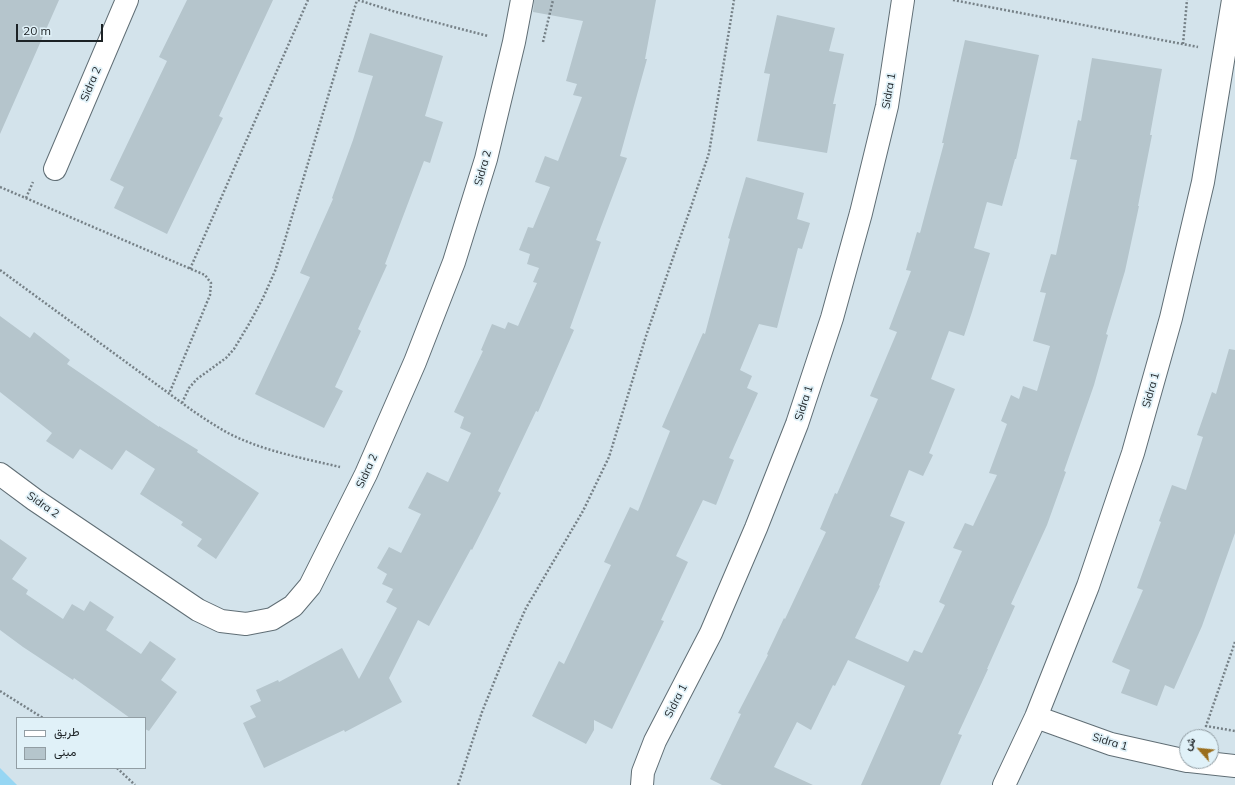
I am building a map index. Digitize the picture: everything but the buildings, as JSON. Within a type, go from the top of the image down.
[{"type":"street","name":"Sidra 2","points":[[55,169],[127,0]]},
{"type":"street","name":"Sidra 2","points":[[0,474],[35,500],[198,610],[221,621],[246,624],[272,619],[294,606],[310,586],[366,474],[415,362],[454,262],[486,159],[514,42],[522,0]]},
{"type":"street","name":"Sidra 1","points":[[642,785],[643,772],[655,742],[711,633],[756,528],[797,424],[832,318],[861,213],[887,106],[903,0]]},
{"type":"street","name":"Sidra 1","points":[[1004,785],[1036,717],[1088,586],[1133,453],[1171,318],[1203,182],[1230,53],[1233,0]]},
{"type":"street","name":"Sidra 1","points":[[1036,717],[1111,744],[1179,759]]},
{"type":"street","name":"Sidra 1","points":[[1219,764],[1235,766]]},
{"type":"path","points":[[190,269],[308,0]]},
{"type":"path","points":[[182,404],[189,388],[197,379],[226,358],[234,349],[249,324],[275,271],[357,0],[439,24],[514,42]]},
{"type":"path","points":[[458,785],[482,712],[526,608],[583,511],[609,457],[646,336],[691,207],[708,153],[734,0]]},
{"type":"path","points":[[953,0],[1230,53]]},
{"type":"path","points":[[1183,44],[1187,0]]},
{"type":"path","points":[[0,186],[205,275],[211,283],[210,295],[169,394]]},
{"type":"path","points":[[0,270],[182,404],[230,433],[286,455],[366,474]]},
{"type":"path","points":[[1235,642],[1206,726],[1235,731]]},
{"type":"path","points":[[0,691],[41,717]]},
{"type":"path","points":[[118,769],[135,785]]},
{"type":"shaded area","points":[[0,768],[17,785],[0,785]]}]
